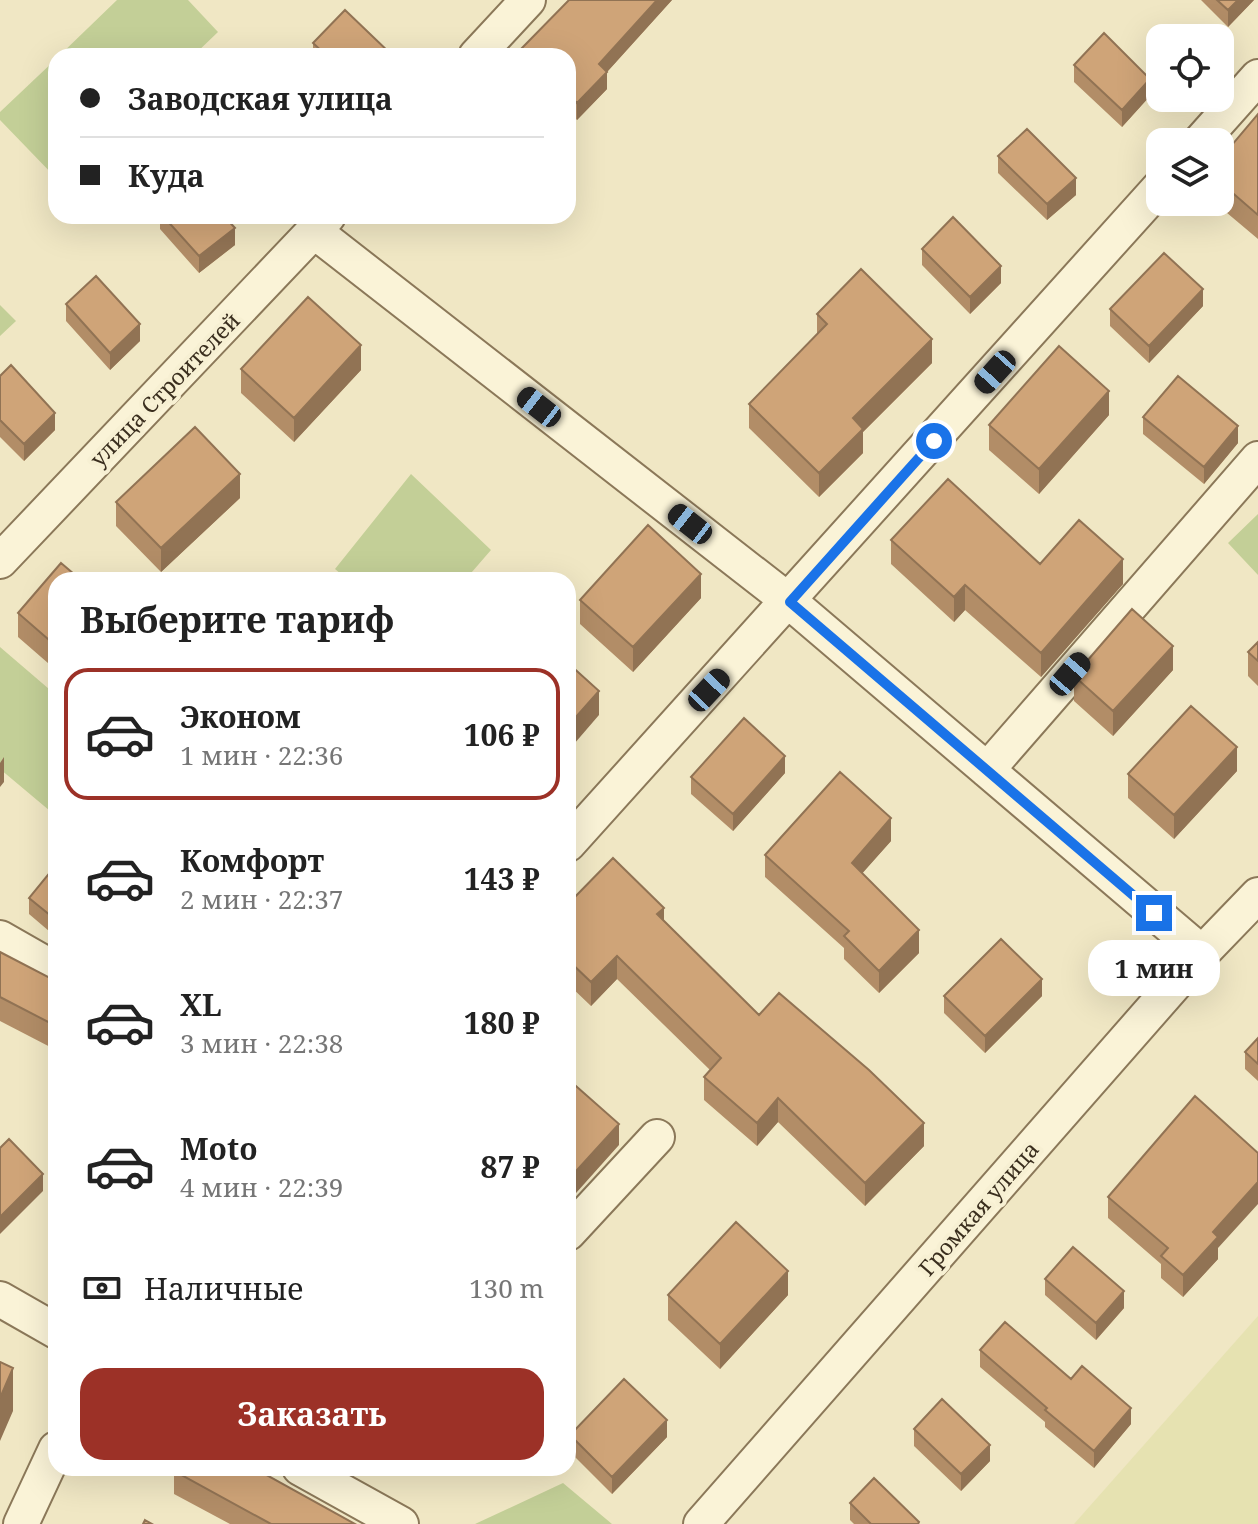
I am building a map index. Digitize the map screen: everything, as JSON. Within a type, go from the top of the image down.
[{"type":"street","points":[[483,48],[528,0]]},
{"type":"street","points":[[1212,128],[1258,77]]},
{"type":"street","points":[[576,835],[790,602],[1146,203]]},
{"type":"street","points":[[321,224],[790,602],[1202,953]]},
{"type":"street","name":"улица Строителей","points":[[0,561],[321,224]]},
{"type":"street","points":[[987,770],[1258,459]]},
{"type":"street","name":"Громкая улица","points":[[701,1524],[1202,953],[1258,895]]},
{"type":"street","points":[[0,938],[48,965]]},
{"type":"street","points":[[576,1224],[657,1137]]},
{"type":"street","points":[[0,1299],[48,1326]]},
{"type":"street","points":[[21,1524],[48,1466]]},
{"type":"street","points":[[314,1476],[401,1524]]},
{"type":"shaded area","points":[[1258,1316],[1258,1524],[1074,1524]]},
{"type":"green space","points":[[117,0],[188,0],[218,32],[201,48],[67,48]]},
{"type":"green space","points":[[48,67],[48,170],[0,120],[0,112]]},
{"type":"green space","points":[[0,305],[16,321],[0,336]]},
{"type":"green space","points":[[411,474],[491,550],[472,572],[339,572],[335,569]]},
{"type":"green space","points":[[1258,514],[1258,575],[1228,543]]},
{"type":"green space","points":[[0,647],[48,688],[48,809],[0,769]]},
{"type":"green space","points":[[563,1483],[612,1524],[475,1524]]},
{"type":"building","points":[[569,0],[657,0],[599,64],[607,72],[577,103],[576,48],[522,48]]},
{"type":"building","points":[[1217,0],[1238,0],[1228,10]]},
{"type":"building","points":[[345,10],[385,48],[318,48],[313,43]]},
{"type":"building","points":[[1104,33],[1146,75],[1146,83],[1122,110],[1074,65]]},
{"type":"building","points":[[1258,114],[1258,215],[1234,194],[1234,142]]},
{"type":"building","points":[[1027,129],[1076,178],[1047,204],[998,156]]},
{"type":"building","points":[[953,217],[1001,266],[970,297],[922,249]]},
{"type":"building","points":[[170,224],[231,224],[235,228],[199,256]]},
{"type":"building","points":[[1164,253],[1203,289],[1149,346],[1110,309]]},
{"type":"building","points":[[861,269],[932,339],[853,418],[863,429],[819,473],[749,404],[827,324],[817,314]]},
{"type":"building","points":[[96,276],[140,324],[110,353],[66,304]]},
{"type":"building","points":[[308,297],[361,345],[294,418],[241,369]]},
{"type":"building","points":[[1059,346],[1109,391],[1039,469],[989,425]]},
{"type":"building","points":[[11,365],[55,413],[24,444],[0,420],[0,376]]},
{"type":"building","points":[[1178,376],[1238,426],[1204,467],[1143,417]]},
{"type":"building","points":[[195,427],[240,474],[161,548],[116,502]]},
{"type":"building","points":[[948,479],[1040,564],[1079,520],[1123,559],[1041,653],[965,585],[954,597],[891,540]]},
{"type":"building","points":[[648,525],[701,574],[633,647],[580,600]]},
{"type":"building","points":[[61,563],[72,572],[53,572]]},
{"type":"building","points":[[48,578],[48,639],[18,613]]},
{"type":"building","points":[[1132,609],[1173,646],[1113,711],[1074,676]]},
{"type":"building","points":[[1258,642],[1258,661],[1248,652]]},
{"type":"building","points":[[576,670],[599,691],[576,717]]},
{"type":"building","points":[[1191,706],[1237,747],[1174,815],[1128,774]]},
{"type":"building","points":[[744,718],[785,756],[733,814],[691,777]]},
{"type":"building","points":[[840,772],[891,818],[852,863],[919,930],[879,971],[844,936],[849,931],[765,855]]},
{"type":"building","points":[[613,858],[664,908],[657,914],[759,1015],[779,993],[869,1070],[924,1123],[865,1183],[778,1098],[757,1123],[704,1077],[721,1058],[617,956],[591,982],[576,968],[576,896]]},
{"type":"building","points":[[48,875],[48,913],[29,898]]},
{"type":"building","points":[[1001,939],[1042,979],[985,1036],[944,996]]},
{"type":"building","points":[[0,952],[48,977],[48,1022],[0,997]]},
{"type":"building","points":[[1258,1038],[1258,1064],[1245,1052]]},
{"type":"building","points":[[576,1086],[619,1124],[576,1171]]},
{"type":"building","points":[[1195,1096],[1258,1153],[1258,1182],[1213,1232],[1218,1237],[1183,1275],[1161,1256],[1168,1248],[1108,1197]]},
{"type":"building","points":[[9,1139],[43,1174],[0,1217],[0,1148]]},
{"type":"building","points":[[736,1222],[788,1271],[720,1344],[668,1295]]},
{"type":"building","points":[[1073,1247],[1124,1291],[1096,1323],[1045,1279]]},
{"type":"building","points":[[1005,1322],[1071,1379],[1082,1366],[1131,1408],[1094,1451],[980,1350]]},
{"type":"building","points":[[0,1362],[13,1368],[0,1398]]},
{"type":"building","points":[[624,1379],[667,1420],[612,1477],[576,1441],[576,1429]]},
{"type":"building","points":[[942,1399],[990,1445],[961,1474],[914,1429]]},
{"type":"building","points":[[183,1476],[268,1476],[355,1524],[271,1524]]},
{"type":"building","points":[[874,1478],[918,1524],[871,1524],[850,1503]]},
{"type":"route","points":[[934,441],[790,602],[1154,913]]}]
